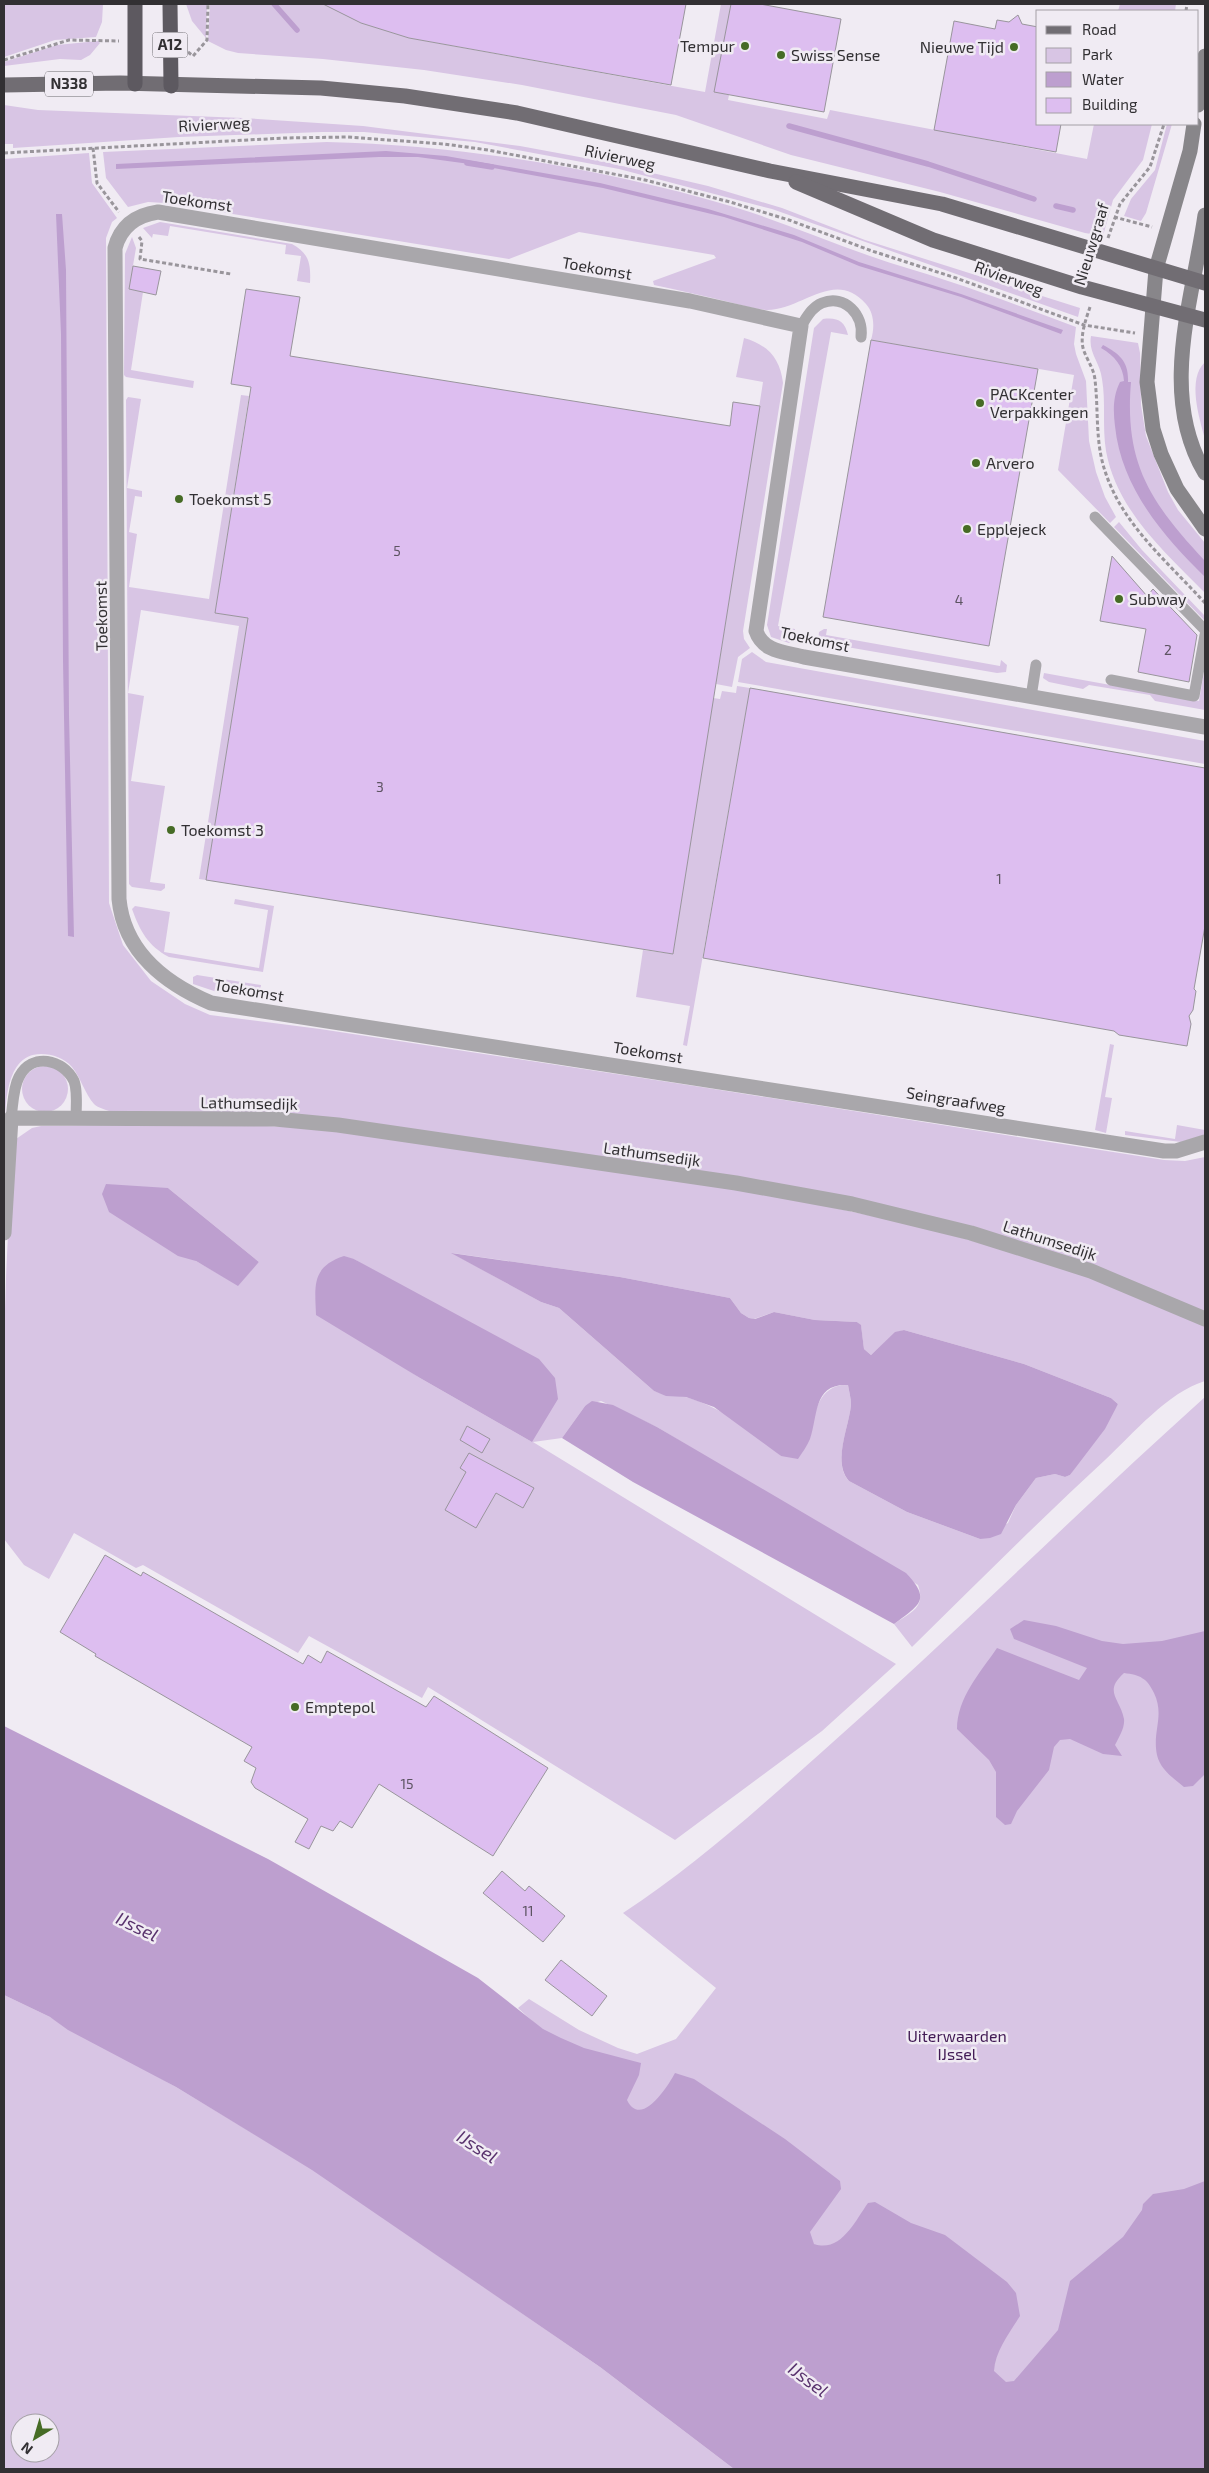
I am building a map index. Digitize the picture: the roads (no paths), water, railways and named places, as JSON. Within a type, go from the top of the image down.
[{"type":"highway","name":"A12","points":[[135,4],[135,84]]},
{"type":"highway","name":"A12","points":[[170,4],[171,86]]},
{"type":"main road","name":"Rivierweg","points":[[4,85],[135,84],[321,88],[405,96],[517,113],[770,171],[942,204],[1200,282]]},
{"type":"main road","name":"Rivierweg","points":[[770,171],[933,240],[1095,290],[1205,320]]},
{"type":"street","points":[[1199,98],[1205,56]]},
{"type":"street","points":[[1194,125],[1190,151],[1156,268],[1149,337],[1147,382],[1153,429],[1161,454],[1177,488],[1205,529]]},
{"type":"street","name":"Toekomst","points":[[701,1078],[211,1004],[186,993],[172,984],[146,961],[127,927],[119,899],[115,248],[117,239],[128,224],[145,214],[164,213],[690,301],[801,326],[756,630],[763,644],[781,652],[1031,698],[1205,727]]},
{"type":"street","points":[[1205,215],[1200,282],[1187,314],[1182,346],[1181,396],[1193,448],[1205,473]]},
{"type":"street","name":"Seingraafweg","points":[[701,1078],[1164,1151],[1176,1151],[1205,1142]]},
{"type":"street","points":[[4,1233],[11,1118]]},
{"type":"street","name":"Lathumsedijk","points":[[11,1118],[275,1119],[338,1125],[756,1187],[852,1204],[971,1233],[1091,1271],[1205,1319]]},
{"type":"lane","points":[[801,326],[809,313],[823,302],[840,302],[848,305],[860,318],[863,327],[861,337]]},
{"type":"lane","points":[[1095,517],[1205,630]]},
{"type":"lane","points":[[1111,680],[1194,696],[1205,635]]},
{"type":"lane","points":[[1031,698],[1036,666]]},
{"type":"lane","points":[[11,1118],[19,1076],[34,1063],[44,1060],[53,1061],[68,1070],[75,1083],[76,1119]]},
{"type":"water","points":[[386,151],[446,156],[600,183],[708,209],[794,235],[859,262],[961,294],[1063,330],[1061,334],[961,297],[859,266],[802,242],[724,217],[603,188],[477,165],[418,157],[379,157],[116,169],[116,164]]},
{"type":"water","points":[[56,214],[62,214],[66,270],[69,715],[74,937],[68,936],[63,661],[61,334]]},
{"type":"water","points":[[1103,345],[1119,355],[1127,369],[1128,382],[1131,382],[1130,411],[1132,436],[1137,459],[1145,480],[1170,520],[1205,561],[1205,577],[1174,545],[1146,509],[1126,470],[1119,448],[1114,414],[1116,393],[1120,382],[1124,381],[1122,371],[1117,362],[1101,348]]},
{"type":"water","points":[[106,1184],[168,1188],[259,1262],[238,1286],[196,1261],[178,1256],[109,1212],[102,1194]]},
{"type":"water","points":[[451,1253],[620,1277],[730,1298],[741,1313],[749,1318],[755,1319],[774,1312],[815,1320],[857,1322],[861,1325],[864,1349],[871,1355],[895,1332],[904,1330],[1024,1364],[1111,1398],[1118,1404],[1105,1429],[1070,1475],[1065,1477],[1055,1474],[1036,1478],[1016,1505],[1001,1534],[980,1539],[907,1512],[849,1481],[844,1473],[842,1464],[843,1444],[851,1405],[848,1385],[828,1389],[823,1395],[816,1411],[810,1439],[798,1459],[781,1456],[714,1407],[686,1397],[666,1396],[654,1391],[559,1308],[541,1302]]},
{"type":"water","points":[[344,1256],[354,1259],[539,1359],[555,1378],[558,1399],[532,1442],[420,1378],[316,1315],[315,1295],[320,1272],[333,1261]]},
{"type":"water","points":[[592,1401],[613,1405],[657,1427],[906,1573],[919,1590],[919,1602],[916,1607],[894,1624],[633,1482],[562,1438],[585,1406]]},
{"type":"water","points":[[1024,1620],[1056,1626],[1102,1641],[1123,1644],[1162,1641],[1205,1631],[1205,1774],[1193,1786],[1184,1787],[1164,1769],[1157,1755],[1158,1709],[1154,1693],[1149,1684],[1142,1678],[1124,1673],[1115,1685],[1114,1690],[1124,1719],[1123,1729],[1115,1745],[1122,1756],[1103,1754],[1070,1739],[1060,1740],[1054,1747],[1049,1770],[1017,1811],[1011,1824],[1005,1825],[996,1817],[996,1772],[989,1760],[957,1729],[958,1718],[965,1696],[997,1648],[1079,1680],[1087,1668],[1014,1639],[1010,1629]]},
{"type":"water","name":"IJssel","points":[[4,1726],[268,1859],[478,1978],[543,2029],[584,2048],[641,2063],[639,2075],[627,2100],[633,2108],[639,2110],[646,2108],[654,2102],[667,2087],[675,2073],[694,2079],[785,2139],[840,2181],[841,2189],[810,2232],[814,2244],[824,2246],[840,2240],[868,2203],[875,2202],[911,2223],[945,2235],[1007,2282],[1016,2293],[1020,2316],[1000,2349],[994,2371],[1006,2382],[1014,2381],[1058,2330],[1070,2281],[1123,2237],[1142,2210],[1143,2204],[1153,2194],[1184,2189],[1205,2181],[1205,2469],[734,2469],[600,2367],[312,2170],[176,2087],[68,2030],[50,2017],[4,1995]]},
{"type":"waterway","points":[[274,4],[297,30]]},
{"type":"waterway","points":[[789,126],[928,164],[1034,199]]},
{"type":"waterway","points":[[467,163],[492,167]]},
{"type":"waterway","points":[[1056,206],[1073,210]]},
{"type":"place","name":"Tempur","points":[[745,46]]},
{"type":"place","name":"Nieuwe Tijd","points":[[1014,47]]},
{"type":"place","name":"Swiss Sense","points":[[781,55]]},
{"type":"place","name":"PACKcenter Verpakkingen","points":[[980,403]]},
{"type":"place","name":"Arvero","points":[[976,463]]},
{"type":"place","name":"Toekomst 5","points":[[179,499]]},
{"type":"place","name":"Epplejeck","points":[[967,529]]},
{"type":"place","name":"Subway","points":[[1119,599]]},
{"type":"place","name":"Toekomst 3","points":[[171,830]]},
{"type":"place","name":"Emptepol","points":[[295,1707]]},
{"type":"park label","name":"Uiterwaarden IJssel","points":[[957,2045]]}]
